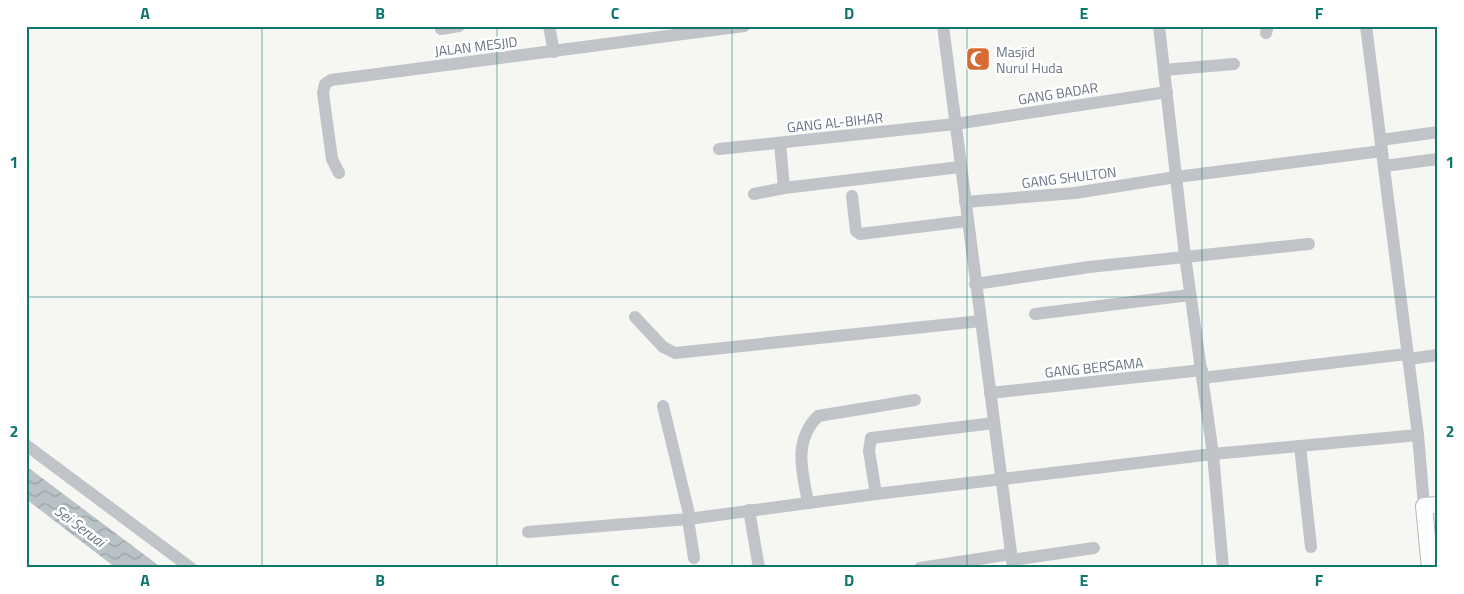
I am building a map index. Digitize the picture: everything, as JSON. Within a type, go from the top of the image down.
[{"type":"main road","points":[[1430,568],[1431,506]]},
{"type":"street","points":[[441,29],[459,26]]},
{"type":"street","points":[[549,26],[554,52]]},
{"type":"street","name":"JALAN MESJID","points":[[339,173],[332,159],[323,93],[325,84],[331,80],[744,26]]},
{"type":"street","points":[[943,26],[954,124],[1012,561]]},
{"type":"street","points":[[1159,26],[1185,256],[1213,454],[1223,568]]},
{"type":"street","points":[[1366,26],[1407,357],[1418,435],[1431,506]]},
{"type":"street","points":[[1164,70],[1234,64]]},
{"type":"street","name":"GANG BADAR","points":[[954,124],[1166,92]]},
{"type":"street","name":"GANG AL-BIHAR","points":[[719,149],[954,124]]},
{"type":"street","name":"GANG SHULTON","points":[[965,202],[1075,193],[1382,146],[1438,132]]},
{"type":"street","points":[[780,143],[784,188]]},
{"type":"street","points":[[1384,166],[1438,159]]},
{"type":"street","points":[[754,194],[784,188],[960,167]]},
{"type":"street","points":[[852,196],[856,231],[860,234],[967,221]]},
{"type":"street","points":[[975,284],[1185,256],[1309,244]]},
{"type":"street","points":[[1035,314],[1190,295]]},
{"type":"street","points":[[635,317],[663,347],[676,353],[981,321]]},
{"type":"street","name":"GANG BERSAMA","points":[[990,394],[1202,374],[1438,355]]},
{"type":"street","points":[[808,502],[801,462],[801,448],[808,429],[818,416],[915,400]]},
{"type":"street","points":[[663,406],[689,519],[694,558]]},
{"type":"street","points":[[876,494],[869,451],[871,438],[994,423]]},
{"type":"street","points":[[528,532],[689,519],[1002,478],[1213,454],[1418,435]]},
{"type":"street","points":[[26,445],[191,568]]},
{"type":"street","points":[[1300,446],[1311,547]]},
{"type":"street","points":[[749,510],[759,568]]},
{"type":"street","points":[[920,568],[1012,561],[1094,548]]},
{"type":"water","name":"Sei Seruai","points":[[26,466],[162,568],[116,568],[26,499]]},
{"type":"place","name":"Masjid Nurul Huda","points":[[978,59]]}]
